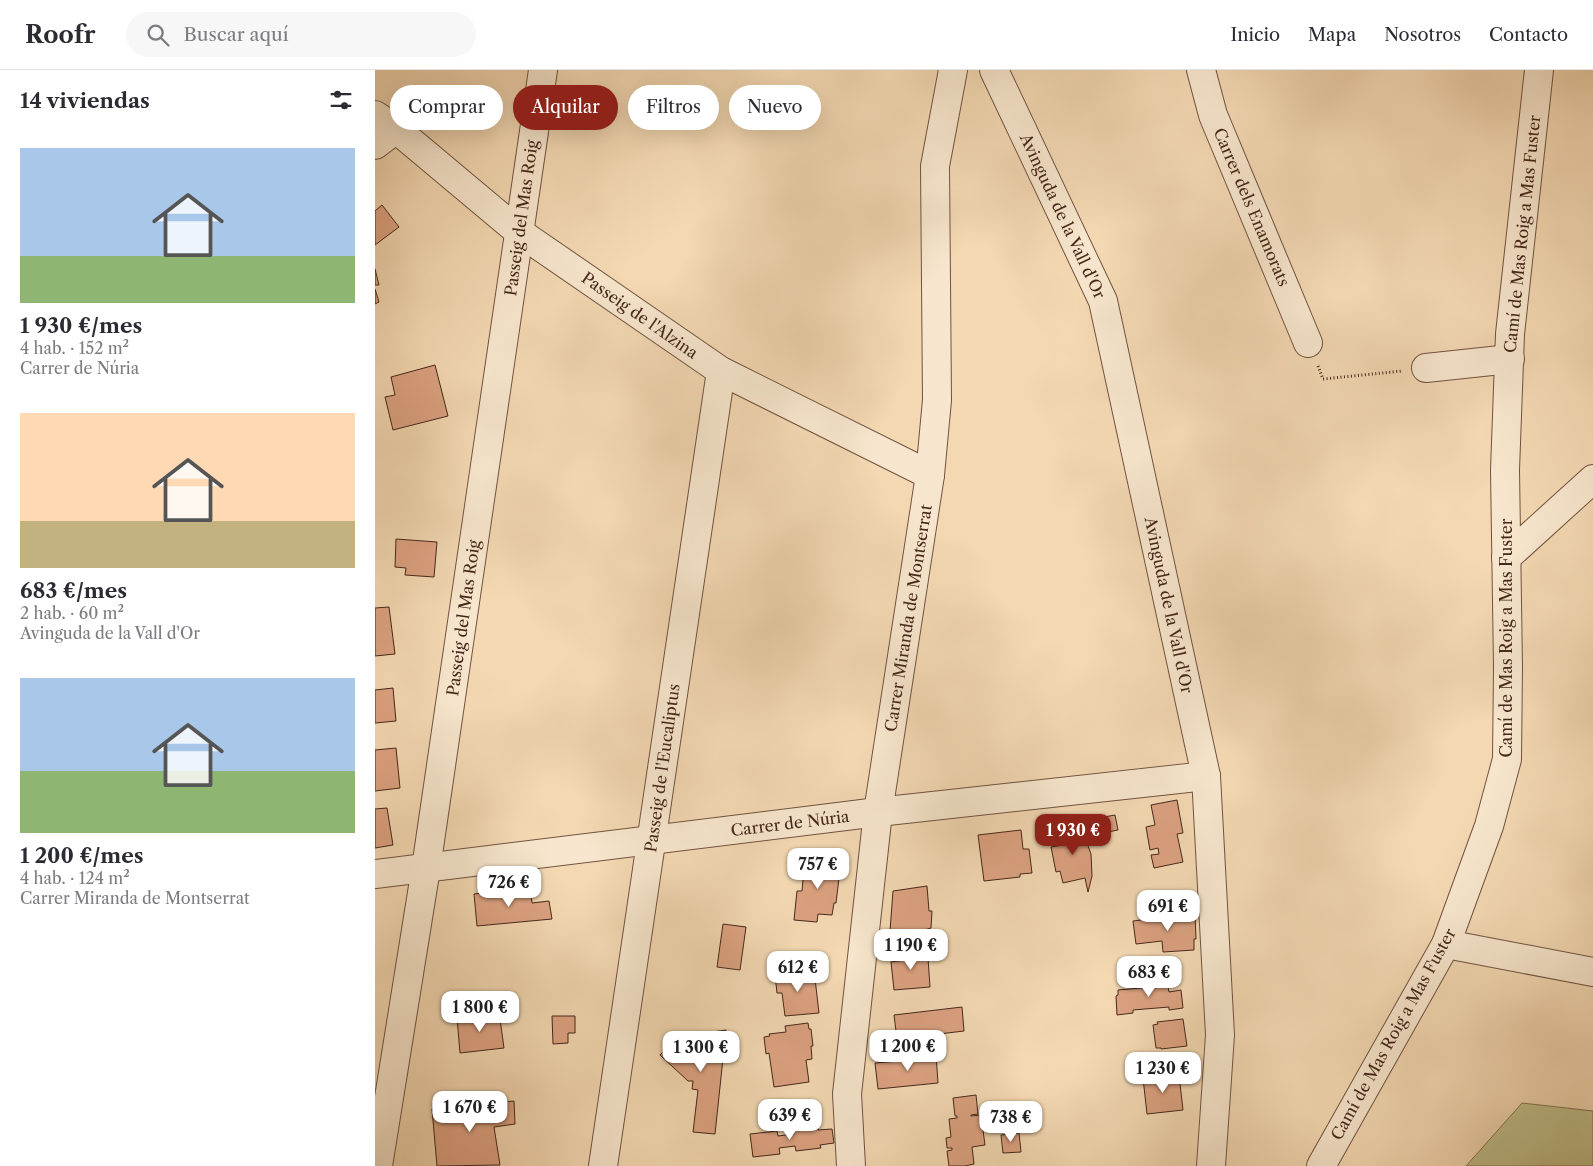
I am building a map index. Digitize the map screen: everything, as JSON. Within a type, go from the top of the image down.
[{"type":"street","name":"Passeig del Mas Roig","points":[[378,1166],[426,868],[543,70]]},
{"type":"street","name":"Carrer Miranda de Montserrat","points":[[851,1166],[847,1094],[878,812],[930,475],[937,400],[935,166],[953,70]]},
{"type":"street","name":"Avinguda de la Vall d'Or","points":[[994,70],[1103,301],[1206,776],[1220,1035],[1211,1166]]},
{"type":"street","name":"Carrer dels Enamorats","points":[[1201,70],[1213,115],[1308,343]]},
{"type":"street","name":"Camí de Mas Roig a Mas Fuster","points":[[1321,1166],[1446,944],[1489,826],[1507,759],[1508,667],[1505,470],[1510,334],[1539,70]]},
{"type":"street","name":"Passeig de l'Alzina","points":[[382,130],[519,232],[721,371],[930,475]]},
{"type":"street","points":[[1425,368],[1509,359]]},
{"type":"street","name":"Passeig de l'Eucaliptus","points":[[603,1166],[721,371]]},
{"type":"street","points":[[1506,558],[1593,479]]},
{"type":"street","name":"Carrer de Núria","points":[[375,874],[878,812],[1206,776]]},
{"type":"street","points":[[1446,944],[1593,972]]},
{"type":"path","points":[[1308,343],[1323,379],[1425,368]]},
{"type":"shaded area","points":[[1522,1103],[1593,1111],[1593,1166],[1466,1166]]},
{"type":"building","points":[[382,205],[399,227],[375,245],[375,211]]},
{"type":"building","points":[[375,269],[379,285],[375,285]]},
{"type":"building","points":[[375,289],[379,302],[375,304]]},
{"type":"building","points":[[435,365],[448,416],[393,430],[385,397],[395,395],[391,377]]},
{"type":"building","points":[[396,539],[437,542],[434,577],[405,575],[406,568],[395,567]]},
{"type":"building","points":[[389,607],[395,654],[375,656],[375,608]]},
{"type":"building","points":[[393,688],[396,721],[375,723],[375,690]]},
{"type":"building","points":[[396,748],[400,788],[375,791],[375,750]]},
{"type":"building","points":[[1177,800],[1183,833],[1177,834],[1183,862],[1154,868],[1151,855],[1159,854],[1158,848],[1150,850],[1146,827],[1155,825],[1151,805]]},
{"type":"building","points":[[387,808],[393,845],[375,848],[375,809]]},
{"type":"building","points":[[1115,815],[1118,830],[1087,836],[1083,821]]},
{"type":"building","points":[[1072,816],[1076,819],[1083,832],[1091,854],[1092,876],[1088,892],[1085,878],[1063,883],[1060,871],[1056,872],[1051,847],[1063,845],[1060,832],[1074,829]]},
{"type":"building","points":[[1021,830],[1023,849],[1029,849],[1032,873],[1020,874],[1020,877],[984,881],[978,835]]},
{"type":"building","points":[[805,858],[841,862],[836,903],[834,903],[832,915],[818,914],[817,922],[794,920],[797,891],[802,891]]},
{"type":"building","points":[[927,886],[929,911],[932,911],[931,928],[921,931],[921,934],[890,931],[893,891]]},
{"type":"building","points":[[530,887],[532,903],[549,901],[552,919],[477,926],[474,894]]},
{"type":"building","points":[[1195,915],[1196,939],[1194,939],[1194,950],[1163,952],[1162,941],[1136,944],[1133,921]]},
{"type":"building","points":[[723,924],[746,927],[740,970],[717,967]]},
{"type":"building","points":[[913,947],[914,953],[923,952],[924,958],[928,958],[930,987],[894,990],[891,962],[905,960],[904,948]]},
{"type":"building","points":[[814,970],[819,1013],[785,1016],[782,993],[777,993],[775,975]]},
{"type":"building","points":[[1166,976],[1169,992],[1181,990],[1183,1008],[1169,1010],[1169,1007],[1133,1010],[1133,1013],[1117,1015],[1116,996],[1118,995],[1118,990],[1152,987],[1151,978]]},
{"type":"building","points":[[962,1007],[964,1031],[897,1039],[894,1015]]},
{"type":"building","points":[[499,1012],[504,1048],[460,1053],[457,1018]]},
{"type":"building","points":[[552,1016],[575,1016],[575,1033],[568,1033],[568,1043],[553,1044]]},
{"type":"building","points":[[1183,1019],[1187,1046],[1156,1048],[1153,1025],[1158,1024],[1157,1022]]},
{"type":"building","points":[[808,1023],[809,1029],[811,1029],[813,1046],[811,1046],[812,1059],[806,1060],[809,1082],[774,1087],[769,1053],[766,1054],[764,1037],[770,1036],[769,1034],[786,1032],[785,1026]]},
{"type":"building","points":[[726,1030],[715,1134],[693,1132],[698,1090],[692,1089],[693,1081],[688,1081],[660,1055],[675,1039],[682,1045],[692,1035]]},
{"type":"building","points":[[936,1054],[938,1083],[878,1089],[875,1063],[911,1060],[911,1056]]},
{"type":"building","points":[[1179,1075],[1183,1110],[1147,1114],[1143,1078]]},
{"type":"building","points":[[976,1095],[978,1114],[971,1116],[981,1115],[985,1145],[972,1147],[974,1164],[949,1166],[947,1151],[952,1150],[952,1148],[947,1148],[946,1138],[951,1137],[949,1119],[957,1118],[955,1116],[953,1098]]},
{"type":"building","points":[[514,1101],[515,1124],[494,1127],[500,1165],[437,1166],[432,1109]]},
{"type":"building","points":[[818,1126],[818,1130],[832,1129],[834,1143],[820,1145],[821,1148],[796,1151],[795,1146],[779,1148],[780,1154],[753,1157],[750,1134],[777,1131],[778,1136],[794,1134],[793,1129]]},
{"type":"building","points":[[1019,1133],[1021,1152],[1003,1153],[1001,1135]]}]
